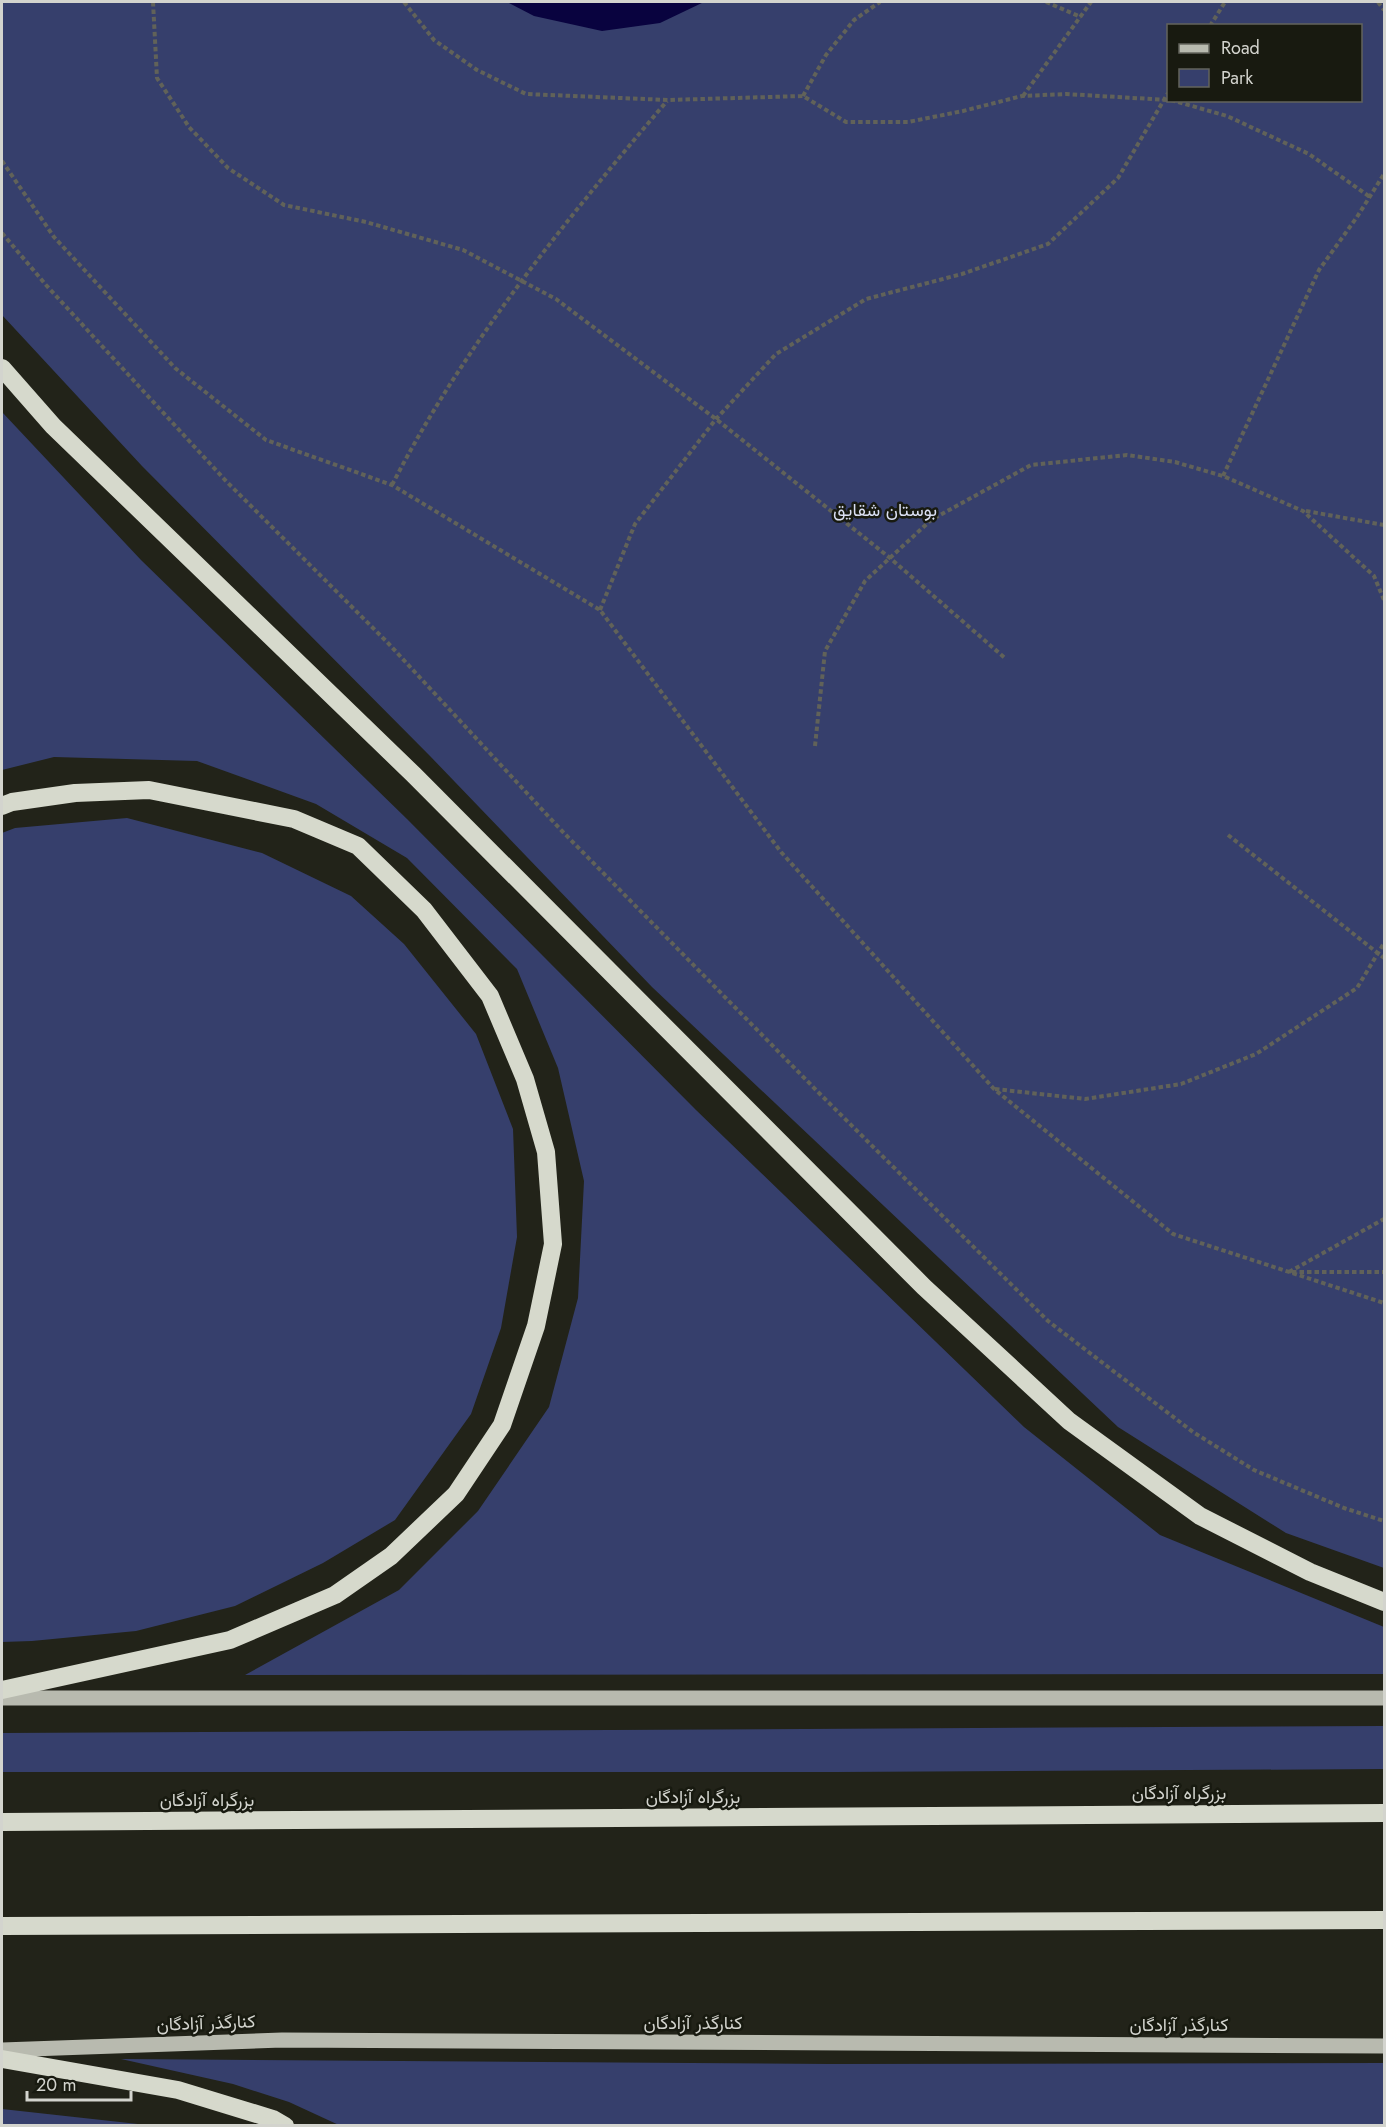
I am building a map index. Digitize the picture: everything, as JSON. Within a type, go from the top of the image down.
[{"type":"highway","points":[[2,368],[53,426],[414,775],[924,1287],[1069,1421],[1200,1515],[1310,1572],[1384,1602]]},
{"type":"highway","points":[[2,806],[12,802],[75,794],[148,790],[294,819],[358,846],[424,910],[490,996],[525,1079],[546,1152],[553,1244],[536,1326],[502,1425],[456,1494],[391,1556],[335,1595],[230,1640],[2,1690]]},
{"type":"highway","name":"بزرگراه آزادگان","points":[[2,1822],[1384,1813]]},
{"type":"highway","points":[[2,1926],[1384,1920]]},
{"type":"highway","points":[[2,2059],[178,2090],[273,2119],[285,2126]]},
{"type":"main road","points":[[2,1698],[1384,1698]]},
{"type":"main road","name":"کنارگذر آزادگان","points":[[2,2050],[282,2040],[1384,2046]]},
{"type":"path","points":[[153,2],[157,78],[189,127],[228,168],[284,205],[366,222],[463,250],[556,299],[716,419],[890,558],[1006,659]]},
{"type":"path","points":[[404,2],[434,40],[477,70],[526,94],[668,100],[803,96],[846,122],[908,122],[1022,96],[1066,94],[1167,100]]},
{"type":"path","points":[[803,96],[826,55],[854,20],[880,2]]},
{"type":"path","points":[[1046,2],[1081,17]]},
{"type":"path","points":[[1022,96],[1091,2]]},
{"type":"path","points":[[1211,24],[1225,2]]},
{"type":"path","points":[[1378,2],[1384,10]]},
{"type":"path","points":[[392,485],[416,438],[459,369],[606,173],[668,100]]},
{"type":"path","points":[[600,610],[635,524],[716,419],[776,354],[866,299],[962,274],[1048,244],[1118,178],[1167,102]]},
{"type":"path","points":[[1175,102],[1227,116],[1309,154],[1370,197]]},
{"type":"path","points":[[2,161],[54,237],[175,368],[266,440],[392,485],[600,610],[781,852],[994,1089],[1173,1234],[1384,1304]]},
{"type":"path","points":[[1222,476],[1319,270],[1384,174]]},
{"type":"path","points":[[2,233],[46,285],[225,480],[387,642],[562,831],[828,1102],[1048,1321],[1192,1432],[1254,1470],[1344,1508],[1384,1521]]},
{"type":"path","points":[[815,746],[825,651],[865,581],[931,520],[1031,465],[1127,456],[1175,462],[1222,476],[1303,511],[1384,525]]},
{"type":"path","points":[[1303,511],[1374,576],[1384,600]]},
{"type":"path","points":[[1228,835],[1384,958]]},
{"type":"path","points":[[994,1089],[1085,1099],[1181,1084],[1256,1054],[1357,988],[1384,943]]},
{"type":"path","points":[[1289,1272],[1384,1219]]},
{"type":"path","points":[[1289,1272],[1384,1272]]},
{"type":"green space","name":"بوستان شقایق","points":[[2,2],[1384,2],[1384,1568],[1286,1533],[1118,1427],[652,987],[430,756],[142,466],[2,315]]},
{"type":"green space","points":[[2,412],[141,560],[407,819],[696,1110],[1024,1427],[1160,1535],[1384,1627],[1384,1674],[245,1675],[399,1590],[478,1511],[549,1407],[578,1298],[584,1181],[558,1068],[517,969],[407,858],[316,804],[197,761],[54,757],[2,770]]},
{"type":"green space","points":[[127,818],[262,853],[351,896],[404,944],[476,1034],[513,1129],[517,1237],[501,1328],[471,1414],[395,1520],[323,1563],[235,1606],[136,1631],[2,1642],[2,833],[15,828]]},
{"type":"green space","points":[[1384,1726],[1384,1769],[838,1772],[2,1772],[2,1733]]},
{"type":"green space","points":[[121,2059],[830,2064],[1384,2063],[1384,2125],[341,2126],[289,2102],[233,2084]]},
{"type":"green space","points":[[2,2109],[147,2125],[2,2125]]},
{"type":"shaded area","points":[[507,2],[704,2],[660,23],[602,31],[534,16]]}]
